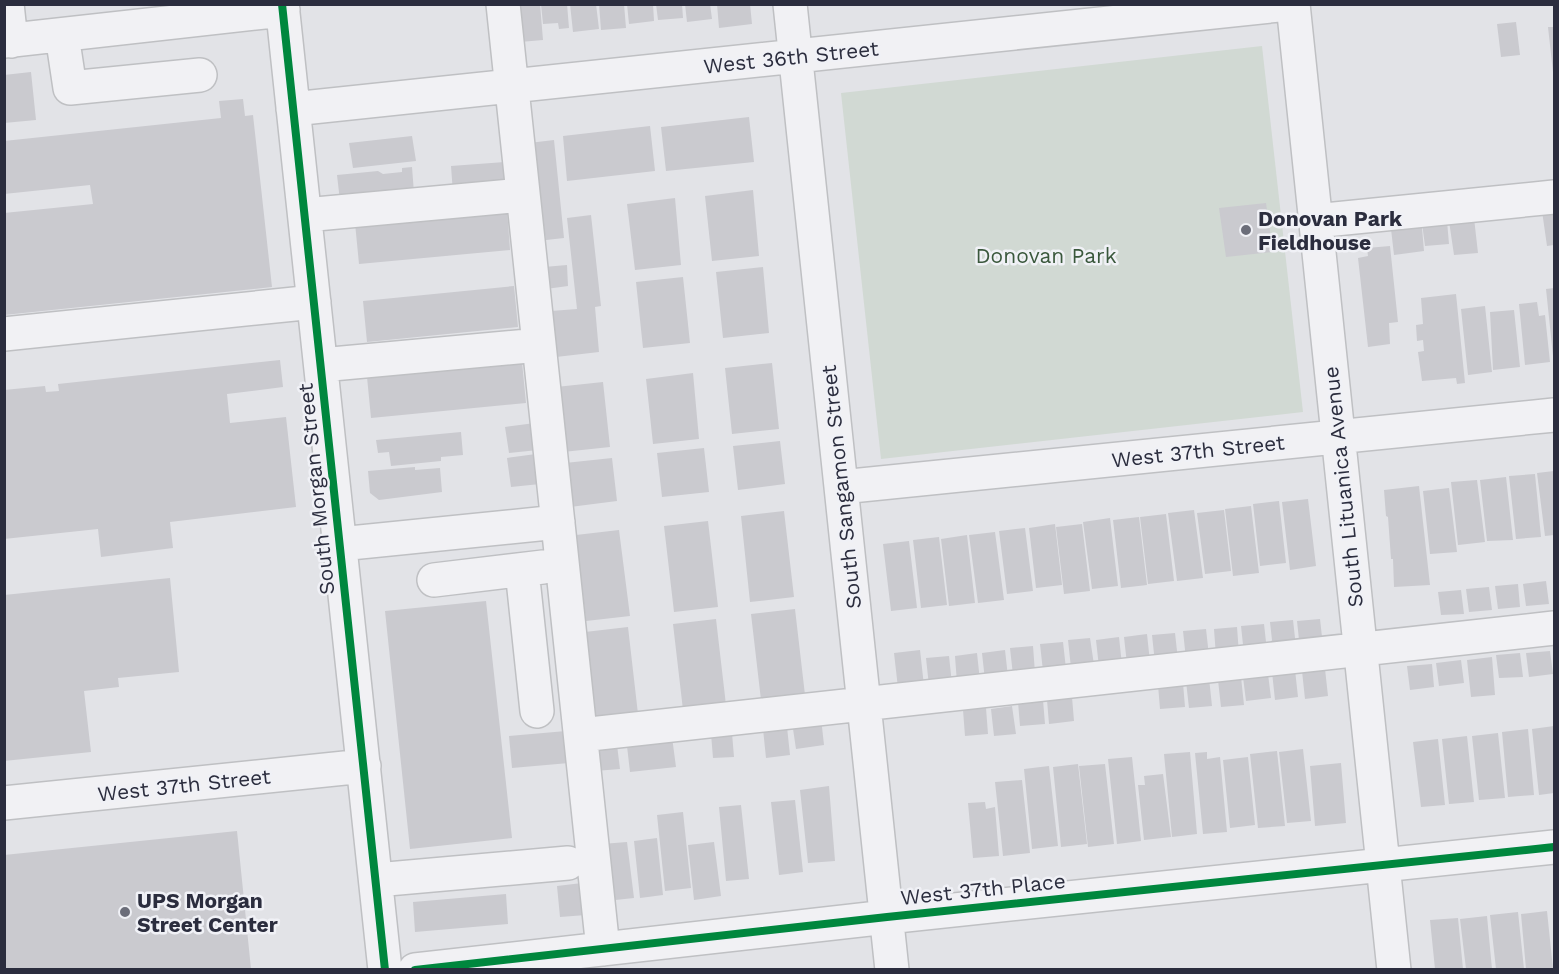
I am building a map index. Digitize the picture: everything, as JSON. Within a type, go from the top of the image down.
[{"type":"street","points":[[7,4],[8,41],[282,7]]},
{"type":"street","points":[[503,4],[603,949]]},
{"type":"street","name":"South Sangamon Street","points":[[790,4],[892,969]]},
{"type":"street","name":"West 36th Street","points":[[294,109],[1291,4]]},
{"type":"street","name":"South Lituanica Avenue","points":[[1291,4],[1394,969]]},
{"type":"street","name":"South Morgan Street","points":[[282,7],[385,969]]},
{"type":"street","points":[[62,35],[70,88],[200,75]]},
{"type":"street","points":[[305,215],[523,195]]},
{"type":"street","points":[[1315,221],[1554,197]]},
{"type":"street","points":[[4,334],[314,302]]},
{"type":"street","points":[[321,365],[539,345]]},
{"type":"street","name":"West 37th Street","points":[[841,487],[1554,415]]},
{"type":"street","points":[[340,544],[558,522]]},
{"type":"street","points":[[434,580],[563,565]]},
{"type":"street","points":[[522,570],[537,711]]},
{"type":"street","points":[[581,735],[1554,628]]},
{"type":"street","name":"West 37th Street","points":[[4,803],[364,766]]},
{"type":"street","name":"West 37th Place","points":[[415,969],[1554,847]]},
{"type":"street","points":[[376,880],[568,863]]},
{"type":"green space","name":"Donovan Park","points":[[1262,46],[1303,412],[881,459],[841,93]]},
{"type":"building","points":[[516,4],[540,4],[543,40],[520,42]]},
{"type":"building","points":[[541,4],[567,4],[569,28],[559,29],[558,23],[543,24]]},
{"type":"building","points":[[570,4],[596,4],[599,29],[573,32]]},
{"type":"building","points":[[599,4],[624,4],[626,28],[601,30]]},
{"type":"building","points":[[627,4],[653,4],[654,21],[629,24]]},
{"type":"building","points":[[656,4],[682,4],[683,18],[658,20]]},
{"type":"building","points":[[685,4],[710,4],[712,19],[687,22]]},
{"type":"building","points":[[717,4],[750,4],[752,24],[719,28]]},
{"type":"building","points":[[1516,22],[1520,55],[1501,57],[1497,24]]},
{"type":"building","points":[[1548,27],[1554,27],[1554,72],[1553,72]]},
{"type":"building","points":[[31,72],[36,120],[4,123],[4,75]]},
{"type":"building","points":[[243,99],[245,116],[253,115],[272,287],[4,315],[4,213],[93,204],[90,185],[4,194],[4,141],[221,118],[219,101]]},
{"type":"building","points":[[749,117],[754,162],[666,171],[661,127]]},
{"type":"building","points":[[650,126],[655,171],[567,181],[563,136]]},
{"type":"building","points":[[412,136],[416,161],[353,168],[349,143]]},
{"type":"building","points":[[554,140],[564,238],[546,240],[529,143]]},
{"type":"building","points":[[505,162],[507,187],[453,193],[451,166]]},
{"type":"building","points":[[412,167],[414,193],[340,201],[337,175],[378,171],[383,174],[402,172],[402,168]]},
{"type":"building","points":[[753,190],[759,256],[712,261],[705,196]]},
{"type":"building","points":[[675,198],[681,265],[635,270],[627,204]]},
{"type":"building","name":"Donovan Park Fieldhouse","points":[[1266,203],[1273,252],[1226,257],[1219,208]]},
{"type":"building","points":[[507,209],[510,250],[359,264],[355,223]]},
{"type":"building","points":[[1554,210],[1554,245],[1547,246],[1542,211]]},
{"type":"building","points":[[591,215],[601,306],[595,307],[599,352],[556,357],[551,311],[577,309],[567,218]]},
{"type":"building","points":[[1474,218],[1478,253],[1454,255],[1449,221]]},
{"type":"building","points":[[1447,221],[1449,244],[1425,246],[1422,223]]},
{"type":"building","points":[[1422,228],[1424,251],[1394,255],[1391,229]]},
{"type":"building","points":[[1390,246],[1398,322],[1389,323],[1390,344],[1368,347],[1358,258],[1368,256],[1367,248]]},
{"type":"building","points":[[567,265],[568,286],[546,289],[544,267]]},
{"type":"building","points":[[763,267],[769,333],[723,338],[716,272]]},
{"type":"building","points":[[683,277],[690,343],[643,348],[636,282]]},
{"type":"building","points":[[514,286],[518,327],[367,342],[363,301]]},
{"type":"building","points":[[1554,288],[1554,356],[1553,356],[1546,289]]},
{"type":"building","points":[[1456,294],[1465,383],[1457,384],[1456,378],[1422,381],[1418,352],[1424,351],[1423,340],[1417,341],[1416,325],[1423,324],[1421,298]]},
{"type":"building","points":[[1537,302],[1539,316],[1545,315],[1550,362],[1525,365],[1519,304]]},
{"type":"building","points":[[1485,306],[1492,372],[1468,375],[1461,309]]},
{"type":"building","points":[[1514,310],[1520,367],[1493,370],[1490,312]]},
{"type":"building","points":[[280,360],[283,387],[227,394],[230,423],[286,417],[296,507],[170,522],[173,548],[101,557],[98,529],[4,539],[4,390],[45,386],[46,392],[59,391],[58,384]]},
{"type":"building","points":[[522,362],[526,403],[371,418],[367,377]]},
{"type":"building","points":[[772,363],[779,429],[732,434],[725,368]]},
{"type":"building","points":[[693,373],[699,439],[653,444],[646,379]]},
{"type":"building","points":[[603,382],[610,447],[563,452],[556,387]]},
{"type":"building","points":[[535,423],[538,450],[509,453],[505,427]]},
{"type":"building","points":[[461,432],[463,455],[441,457],[441,461],[391,466],[389,452],[378,453],[376,440]]},
{"type":"building","points":[[780,441],[785,484],[738,490],[733,446]]},
{"type":"building","points":[[704,448],[709,492],[662,497],[657,453]]},
{"type":"building","points":[[536,454],[540,484],[511,487],[507,458]]},
{"type":"building","points":[[612,458],[617,501],[570,507],[565,463]]},
{"type":"building","points":[[415,467],[415,470],[440,468],[442,492],[379,500],[370,493],[368,471]]},
{"type":"building","points":[[1554,471],[1554,535],[1545,536],[1537,473]]},
{"type":"building","points":[[1535,474],[1541,537],[1516,539],[1509,476]]},
{"type":"building","points":[[1506,477],[1513,540],[1487,541],[1480,480]]},
{"type":"building","points":[[1477,480],[1485,542],[1458,545],[1451,482]]},
{"type":"building","points":[[1419,486],[1430,585],[1394,587],[1393,559],[1391,559],[1384,490]]},
{"type":"building","points":[[1449,488],[1457,552],[1430,554],[1423,491]]},
{"type":"building","points":[[1308,499],[1316,566],[1290,570],[1282,502]]},
{"type":"building","points":[[1279,501],[1286,563],[1260,566],[1253,504]]},
{"type":"building","points":[[1251,506],[1259,573],[1233,576],[1225,509]]},
{"type":"building","points":[[1194,510],[1203,578],[1177,581],[1168,513]]},
{"type":"building","points":[[1224,510],[1231,571],[1205,574],[1197,513]]},
{"type":"building","points":[[784,511],[794,597],[750,602],[741,516]]},
{"type":"building","points":[[1166,514],[1174,581],[1148,584],[1140,517]]},
{"type":"building","points":[[1139,517],[1147,585],[1121,588],[1113,520]]},
{"type":"building","points":[[1110,518],[1118,586],[1092,589],[1083,522]]},
{"type":"building","points":[[708,521],[718,607],[674,612],[664,526]]},
{"type":"building","points":[[1055,524],[1062,585],[1036,588],[1029,528]]},
{"type":"building","points":[[1082,524],[1090,591],[1064,594],[1056,527]]},
{"type":"building","points":[[1025,528],[1033,591],[1007,594],[999,531]]},
{"type":"building","points":[[619,530],[630,616],[586,621],[576,535]]},
{"type":"building","points":[[995,532],[1004,600],[978,603],[969,535]]},
{"type":"building","points":[[967,535],[975,603],[949,606],[941,539]]},
{"type":"building","points":[[939,537],[947,605],[921,608],[913,540]]},
{"type":"building","points":[[909,541],[917,608],[891,611],[883,544]]},
{"type":"building","points":[[170,578],[179,672],[118,678],[119,687],[84,691],[91,752],[4,761],[4,595]]},
{"type":"building","points":[[1546,581],[1549,604],[1526,606],[1523,584]]},
{"type":"building","points":[[1518,584],[1520,607],[1498,609],[1495,586]]},
{"type":"building","points":[[1489,587],[1492,610],[1469,612],[1466,589]]},
{"type":"building","points":[[1461,590],[1464,614],[1441,615],[1438,592]]},
{"type":"building","points":[[486,601],[512,838],[410,849],[385,611]]},
{"type":"building","points":[[795,609],[805,695],[761,700],[751,614]]},
{"type":"building","points":[[716,619],[726,705],[683,710],[673,624]]},
{"type":"building","points":[[1320,619],[1323,646],[1300,649],[1297,621]]},
{"type":"building","points":[[1293,620],[1296,647],[1273,649],[1270,622]]},
{"type":"building","points":[[1264,624],[1267,651],[1244,654],[1241,626]]},
{"type":"building","points":[[628,627],[638,714],[595,719],[585,632]]},
{"type":"building","points":[[1237,627],[1239,654],[1216,656],[1214,629]]},
{"type":"building","points":[[1206,629],[1209,656],[1186,659],[1183,631]]},
{"type":"building","points":[[1175,633],[1178,660],[1155,663],[1152,635]]},
{"type":"building","points":[[1147,634],[1150,662],[1127,664],[1124,637]]},
{"type":"building","points":[[1119,637],[1122,665],[1099,667],[1096,640]]},
{"type":"building","points":[[1090,638],[1094,665],[1071,668],[1068,640]]},
{"type":"building","points":[[1063,642],[1066,669],[1043,671],[1040,644]]},
{"type":"building","points":[[1033,646],[1035,673],[1013,675],[1010,648]]},
{"type":"building","points":[[920,650],[924,686],[898,688],[894,653]]},
{"type":"building","points":[[1005,650],[1008,677],[985,680],[982,653]]},
{"type":"building","points":[[1550,651],[1553,674],[1529,677],[1526,653]]},
{"type":"building","points":[[977,653],[980,681],[957,683],[955,656]]},
{"type":"building","points":[[1520,653],[1523,677],[1499,678],[1496,655]]},
{"type":"building","points":[[949,656],[952,684],[929,686],[926,658]]},
{"type":"building","points":[[1492,657],[1495,695],[1471,697],[1467,660]]},
{"type":"building","points":[[1461,660],[1464,683],[1439,686],[1436,663]]},
{"type":"building","points":[[1432,664],[1434,687],[1410,690],[1407,666]]},
{"type":"building","points":[[1325,669],[1328,696],[1305,699],[1302,671]]},
{"type":"building","points":[[1295,670],[1298,697],[1275,700],[1272,672]]},
{"type":"building","points":[[1268,674],[1271,698],[1246,701],[1243,677]]},
{"type":"building","points":[[1241,677],[1244,705],[1221,707],[1218,680]]},
{"type":"building","points":[[1209,678],[1212,706],[1189,708],[1186,681]]},
{"type":"building","points":[[1183,683],[1185,707],[1160,709],[1158,685]]},
{"type":"building","points":[[1072,697],[1074,721],[1049,724],[1047,700]]},
{"type":"building","points":[[1043,700],[1045,724],[1020,726],[1018,702]]},
{"type":"building","points":[[1012,706],[1016,734],[994,736],[991,709]]},
{"type":"building","points":[[986,708],[988,734],[965,736],[963,710]]},
{"type":"building","points":[[821,718],[824,745],[796,749],[792,722]]},
{"type":"building","points":[[1554,726],[1554,793],[1539,795],[1532,729]]},
{"type":"building","points":[[787,727],[790,755],[766,758],[763,729]]},
{"type":"building","points":[[1528,729],[1534,795],[1508,797],[1502,732]]},
{"type":"building","points":[[566,731],[569,763],[512,768],[509,736]]},
{"type":"building","points":[[732,733],[734,757],[713,758],[711,734]]},
{"type":"building","points":[[1498,733],[1505,798],[1479,800],[1472,736]]},
{"type":"building","points":[[1467,736],[1474,802],[1449,804],[1442,739]]},
{"type":"building","points":[[672,737],[676,767],[630,772],[627,746]]},
{"type":"building","points":[[1438,739],[1445,805],[1421,807],[1413,742]]},
{"type":"building","points":[[617,745],[620,769],[595,771],[593,748]]},
{"type":"building","points":[[1303,749],[1311,821],[1287,823],[1279,752]]},
{"type":"building","points":[[1277,751],[1285,826],[1258,828],[1250,754]]},
{"type":"building","points":[[1190,752],[1197,834],[1172,837],[1164,754]]},
{"type":"building","points":[[1207,752],[1207,759],[1220,757],[1227,832],[1203,834],[1195,753]]},
{"type":"building","points":[[1132,757],[1141,841],[1117,844],[1108,759]]},
{"type":"building","points":[[1248,757],[1255,825],[1230,828],[1223,760]]},
{"type":"building","points":[[1341,763],[1346,823],[1315,826],[1310,766]]},
{"type":"building","points":[[1078,764],[1087,844],[1061,847],[1053,767]]},
{"type":"building","points":[[1105,764],[1114,844],[1088,847],[1079,766]]},
{"type":"building","points":[[1049,766],[1058,846],[1032,849],[1024,769]]},
{"type":"building","points":[[1163,774],[1171,837],[1144,840],[1138,785],[1145,785],[1144,776]]},
{"type":"building","points":[[1022,780],[1030,853],[1003,856],[995,782]]},
{"type":"building","points":[[829,786],[835,861],[808,863],[800,790]]},
{"type":"building","points":[[795,800],[803,872],[779,875],[771,802]]},
{"type":"building","points":[[985,802],[986,809],[995,807],[999,856],[973,858],[968,803]]},
{"type":"building","points":[[741,805],[749,879],[726,881],[719,807]]},
{"type":"building","points":[[683,812],[691,888],[665,891],[657,815]]},
{"type":"building","name":"UPS Morgan Street Center","points":[[237,831],[251,969],[4,969],[4,855]]},
{"type":"building","points":[[657,838],[663,895],[640,898],[634,841]]},
{"type":"building","points":[[627,842],[634,898],[606,901],[602,844]]},
{"type":"building","points":[[714,842],[721,896],[694,900],[688,845]]},
{"type":"building","points":[[582,883],[586,915],[560,917],[557,886]]},
{"type":"building","points":[[506,894],[508,924],[415,932],[413,902]]},
{"type":"building","points":[[1547,911],[1553,969],[1526,969],[1521,914]]},
{"type":"building","points":[[1518,912],[1524,969],[1496,969],[1490,915]]},
{"type":"building","points":[[1487,916],[1492,969],[1466,969],[1460,919]]},
{"type":"building","points":[[1458,918],[1463,969],[1435,969],[1430,920]]},
{"type":"cycle path","points":[[282,4],[385,970]]},
{"type":"cycle path","points":[[415,970],[887,917],[1554,847]]},
{"type":"place","name":"Donovan Park Fieldhouse","points":[[1246,230]]},
{"type":"place","name":"UPS Morgan Street Center","points":[[125,912]]}]
